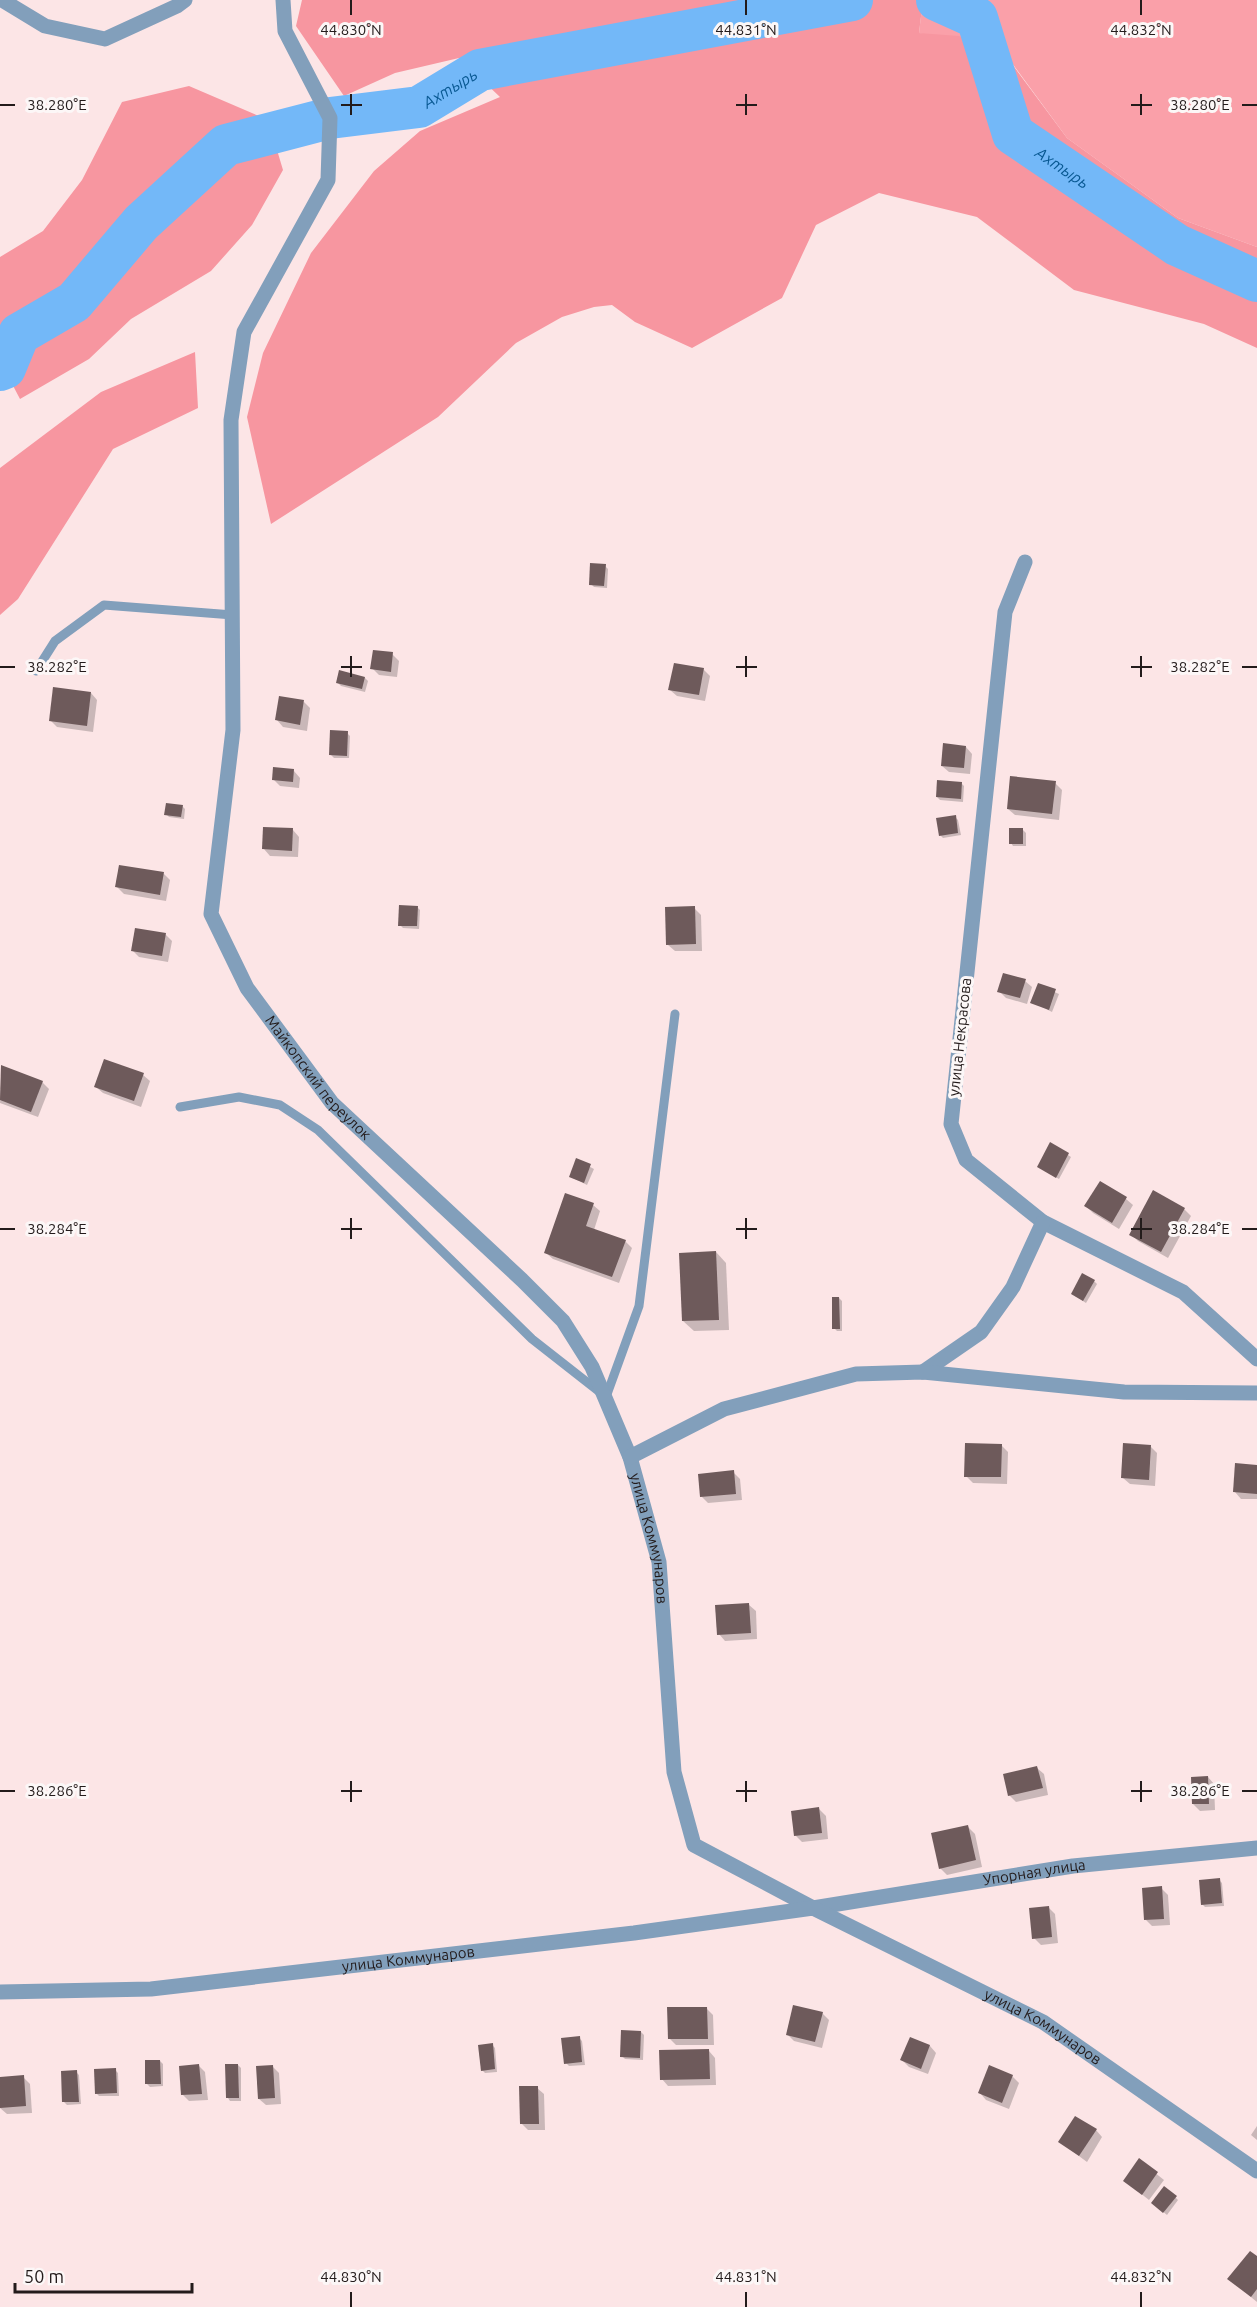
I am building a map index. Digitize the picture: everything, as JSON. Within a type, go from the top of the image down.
[{"type":"street","points":[[2,0],[45,26],[105,39],[177,6],[185,0]]},
{"type":"street","name":"Майкопский переулок","points":[[283,0],[285,31],[330,118],[328,180],[244,333],[231,420],[233,730],[211,914],[247,988],[332,1103],[563,1321],[592,1367],[630,1457]]},
{"type":"street","name":"улица Некрасова","points":[[1025,562],[1005,612],[951,1124],[966,1160],[1043,1222],[1183,1292],[1257,1359]]},
{"type":"street","points":[[923,1372],[981,1332],[1012,1287],[1043,1222]]},
{"type":"street","points":[[630,1457],[724,1409],[856,1374],[923,1372],[1124,1392],[1257,1393]]},
{"type":"street","name":"улица Коммунаров","points":[[630,1457],[659,1562],[674,1772],[694,1845],[813,1908],[1043,2022],[1257,2171]]},
{"type":"street","name":"Упорная улица","points":[[813,1908],[1073,1866],[1257,1848]]},
{"type":"street","name":"улица Коммунаров","points":[[0,1992],[151,1989],[622,1935],[813,1908]]},
{"type":"lane","points":[[36,671],[55,641],[104,605],[233,615]]},
{"type":"lane","points":[[180,1107],[239,1096],[280,1105],[318,1130],[532,1339],[606,1397],[639,1306],[675,1014]]},
{"type":"shaded area","points":[[302,0],[923,0],[919,33],[959,36],[1009,60],[1067,138],[1178,218],[1257,247],[1257,348],[1204,324],[1074,290],[977,217],[879,193],[816,225],[782,298],[692,348],[635,322],[612,305],[594,307],[562,317],[516,343],[438,417],[271,524],[247,417],[263,353],[311,253],[374,171],[420,131],[500,97],[459,58],[395,73],[344,96],[296,26]]},
{"type":"shaded area","points":[[923,0],[1257,0],[1257,247],[1178,218],[1067,138],[1009,59],[919,33]]},
{"type":"shaded area","points":[[189,86],[268,120],[283,170],[252,225],[211,271],[131,319],[89,359],[20,399],[0,361],[0,257],[43,231],[82,180],[122,102]]},
{"type":"shaded area","points":[[195,352],[198,408],[113,449],[18,599],[0,615],[0,468],[101,392]]},
{"type":"building","points":[[590,563],[606,564],[604,586],[589,585]]},
{"type":"building","points":[[373,650],[393,652],[391,672],[370,669]]},
{"type":"building","points":[[674,663],[704,668],[699,695],[668,690]]},
{"type":"building","points":[[339,670],[365,677],[362,689],[336,683]]},
{"type":"building","points":[[53,687],[91,692],[87,726],[49,721]]},
{"type":"building","points":[[279,696],[304,700],[300,725],[275,720]]},
{"type":"building","points":[[330,730],[348,731],[347,756],[329,755]]},
{"type":"building","points":[[943,743],[966,746],[964,768],[941,766]]},
{"type":"building","points":[[273,767],[294,769],[293,782],[272,780]]},
{"type":"building","points":[[1010,776],[1056,781],[1052,814],[1007,809]]},
{"type":"building","points":[[937,780],[962,782],[961,799],[936,797]]},
{"type":"building","points":[[166,803],[183,805],[181,817],[164,815]]},
{"type":"building","points":[[956,815],[958,833],[939,836],[936,818]]},
{"type":"building","points":[[263,827],[293,828],[292,851],[262,849]]},
{"type":"building","points":[[1009,828],[1023,828],[1023,844],[1009,844]]},
{"type":"building","points":[[119,865],[164,872],[160,895],[115,887]]},
{"type":"building","points":[[399,905],[418,906],[417,926],[398,926]]},
{"type":"building","points":[[695,906],[696,944],[666,945],[665,907]]},
{"type":"building","points":[[135,928],[166,933],[162,956],[131,951]]},
{"type":"building","points":[[1003,973],[1026,979],[1020,998],[997,992]]},
{"type":"building","points":[[1038,983],[1056,989],[1049,1010],[1030,1003]]},
{"type":"building","points":[[104,1059],[144,1073],[134,1101],[94,1087]]},
{"type":"building","points":[[1,1065],[43,1081],[31,1112],[0,1100]]},
{"type":"building","points":[[1050,1142],[1069,1153],[1056,1178],[1037,1167]]},
{"type":"building","points":[[576,1158],[591,1164],[584,1183],[569,1177]]},
{"type":"building","points":[[1100,1181],[1127,1197],[1112,1223],[1084,1206]]},
{"type":"building","points":[[1153,1190],[1185,1208],[1161,1252],[1129,1235]]},
{"type":"building","points":[[565,1193],[594,1203],[586,1226],[626,1240],[612,1277],[544,1253]]},
{"type":"building","points":[[716,1251],[719,1320],[682,1321],[679,1253]]},
{"type":"building","points":[[1082,1273],[1095,1280],[1083,1301],[1071,1294]]},
{"type":"building","points":[[832,1297],[839,1297],[840,1329],[832,1329]]},
{"type":"building","points":[[965,1443],[1002,1444],[1001,1477],[964,1477]]},
{"type":"building","points":[[1123,1443],[1151,1445],[1149,1480],[1121,1478]]},
{"type":"building","points":[[1235,1463],[1257,1465],[1257,1494],[1233,1492]]},
{"type":"building","points":[[734,1470],[736,1494],[700,1497],[698,1474]]},
{"type":"building","points":[[749,1603],[751,1633],[717,1635],[715,1605]]},
{"type":"building","points":[[1037,1766],[1043,1788],[1008,1796],[1003,1774]]},
{"type":"building","points":[[1208,1776],[1209,1804],[1192,1804],[1191,1777]]},
{"type":"building","points":[[819,1807],[822,1833],[794,1836],[791,1811]]},
{"type":"building","points":[[968,1825],[976,1860],[939,1869],[931,1833]]},
{"type":"building","points":[[1220,1878],[1222,1903],[1201,1905],[1199,1880]]},
{"type":"building","points":[[1162,1886],[1164,1919],[1144,1920],[1142,1888]]},
{"type":"building","points":[[1049,1906],[1052,1937],[1032,1939],[1029,1908]]},
{"type":"building","points":[[793,2005],[823,2012],[815,2042],[786,2035]]},
{"type":"building","points":[[667,2007],[707,2007],[708,2039],[668,2039]]},
{"type":"building","points":[[621,2030],[641,2031],[640,2058],[620,2057]]},
{"type":"building","points":[[580,2036],[582,2062],[564,2064],[561,2038]]},
{"type":"building","points":[[910,2037],[930,2045],[921,2069],[900,2060]]},
{"type":"building","points":[[493,2043],[495,2069],[481,2071],[478,2045]]},
{"type":"building","points":[[709,2049],[710,2079],[660,2080],[659,2050]]},
{"type":"building","points":[[145,2060],[160,2060],[161,2084],[145,2084]]},
{"type":"building","points":[[199,2064],[202,2094],[181,2095],[179,2066]]},
{"type":"building","points":[[225,2064],[238,2064],[239,2098],[226,2098]]},
{"type":"building","points":[[273,2065],[275,2098],[258,2099],[256,2066]]},
{"type":"building","points":[[989,2065],[1013,2075],[1002,2103],[978,2093]]},
{"type":"building","points":[[116,2068],[117,2093],[95,2094],[94,2069]]},
{"type":"building","points":[[77,2070],[79,2102],[62,2102],[61,2071]]},
{"type":"building","points":[[24,2075],[26,2106],[0,2108],[0,2077]]},
{"type":"building","points":[[519,2086],[538,2086],[539,2124],[520,2124]]},
{"type":"building","points":[[1075,2116],[1097,2129],[1079,2156],[1058,2142]]},
{"type":"building","points":[[1139,2158],[1158,2172],[1142,2195],[1123,2181]]},
{"type":"building","points":[[1164,2186],[1177,2196],[1163,2213],[1151,2203]]},
{"type":"building","points":[[1250,2251],[1257,2256],[1257,2289],[1251,2297],[1227,2279]]},
{"type":"waterway","name":"Ахтырь","points":[[0,370],[5,368],[19,334],[74,302],[141,223],[226,145],[330,118],[419,107],[480,70],[852,0]]},
{"type":"waterway","name":"Ахтырь","points":[[937,0],[977,18],[1013,134],[1177,245],[1257,281]]}]
